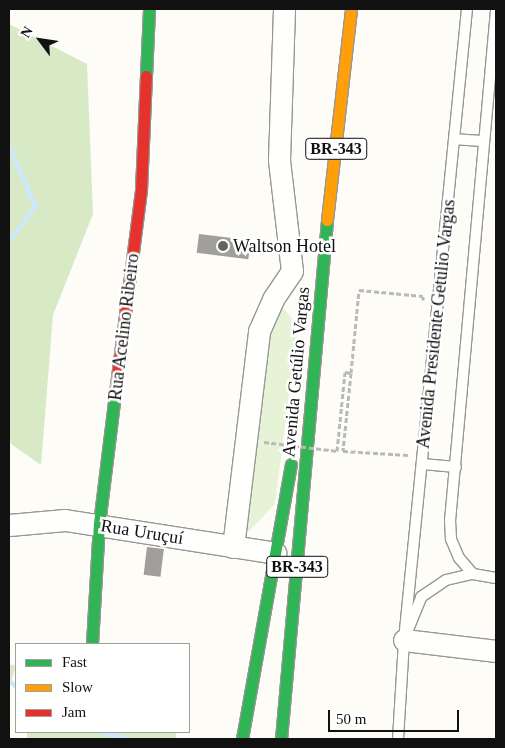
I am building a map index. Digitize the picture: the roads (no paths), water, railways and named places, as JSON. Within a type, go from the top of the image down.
[{"type":"main road","name":"Rua Acelino Ribeiro","points":[[92,643],[100,524],[142,190],[149,9]]},
{"type":"main road","name":"Avenida Getúlio Vargas","points":[[281,739],[304,494],[310,395],[321,277],[350,9]]},
{"type":"main road","points":[[242,739],[290,468],[310,395]]},
{"type":"street","points":[[233,547],[259,331],[273,299],[292,271],[279,160],[284,9]]},
{"type":"street","points":[[292,271],[321,277]]},
{"type":"street","name":"Rua Uruçuí","points":[[9,525],[65,520],[275,553]]},
{"type":"street","points":[[404,640],[496,651]]},
{"type":"lane","name":"Avenida Presidente Getulio Vargas","points":[[398,739],[404,640],[467,9]]},
{"type":"lane","points":[[473,574],[460,558],[451,539],[496,11]]},
{"type":"lane","points":[[454,139],[484,141]]},
{"type":"lane","points":[[422,464],[456,467]]},
{"type":"lane","points":[[404,640],[421,597],[446,580],[473,574],[496,578]]},
{"type":"waterway","points":[[9,147],[35,206],[9,240]]},
{"type":"waterway","points":[[9,681],[15,685]]},
{"type":"waterway","points":[[105,733],[128,739]]},
{"type":"place","name":"Waltson Hotel","points":[[223,246]]}]
